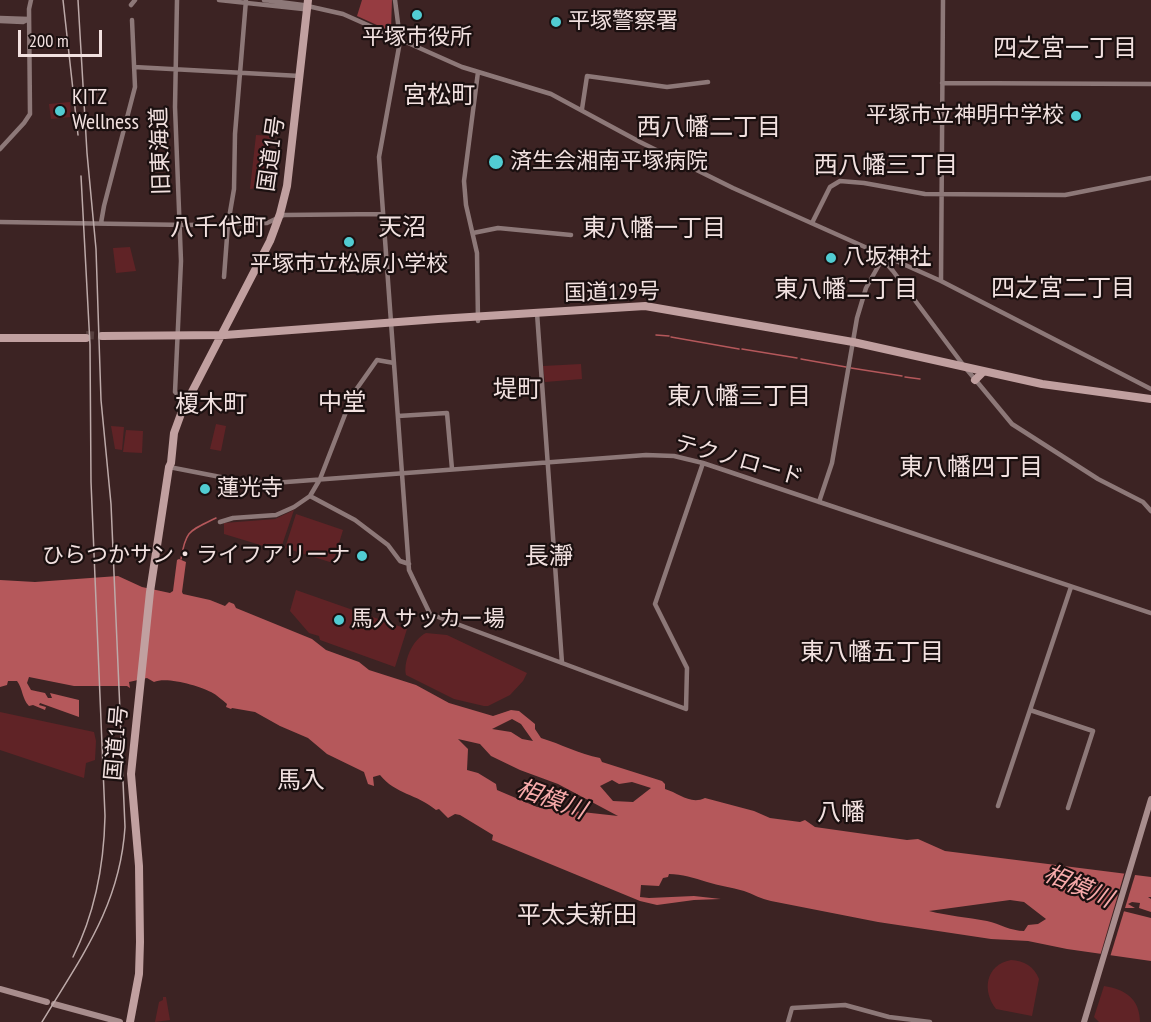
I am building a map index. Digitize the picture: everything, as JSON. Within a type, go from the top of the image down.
[{"type":"highway","name":"国道1号","points":[[130,1022],[138,985],[140,952],[139,866],[131,774],[150,592],[169,467],[167,457],[170,430],[172,421],[218,337],[277,219],[287,186],[297,76],[307,4]]},
{"type":"highway","name":"国道129号","points":[[102,337],[218,337],[631,306],[656,307],[853,343],[950,363],[1044,387],[1148,399]]},
{"type":"highway","points":[[0,337],[86,336]]},
{"type":"highway","name":"国道129号","points":[[853,343],[1057,386],[1148,399]]},
{"type":"highway","points":[[950,363],[956,360],[956,356]]},
{"type":"highway","points":[[975,380],[982,373]]},
{"type":"main road","points":[[1086,1022],[1151,799]]},
{"type":"main road","points":[[1086,1022],[1151,812]]},
{"type":"main road","points":[[0,989],[120,1022]]},
{"type":"street","points":[[0,149],[30,114],[29,7],[31,0]]},
{"type":"street","points":[[131,5],[135,0]]},
{"type":"street","name":"旧東海道","points":[[177,0],[175,107],[181,261],[175,392],[184,402]]},
{"type":"street","points":[[219,0],[307,4]]},
{"type":"street","points":[[264,0],[307,4],[343,14],[478,72],[539,90],[582,109],[640,142],[733,188],[941,281],[1151,389]]},
{"type":"street","points":[[395,0],[400,40],[380,144],[383,214],[409,564],[412,578],[430,614],[686,709],[687,668],[655,604],[703,463]]},
{"type":"street","points":[[941,281],[943,0]]},
{"type":"street","points":[[224,277],[228,224],[234,189],[235,134],[246,1]]},
{"type":"street","points":[[0,20],[23,22],[29,19]]},
{"type":"street","points":[[101,224],[135,90],[132,20]]},
{"type":"street","points":[[134,67],[297,76]]},
{"type":"street","points":[[477,319],[477,258],[464,181],[478,72]]},
{"type":"street","points":[[582,109],[587,76],[667,87],[708,82]]},
{"type":"street","points":[[942,82],[1151,84]]},
{"type":"street","points":[[813,223],[830,187],[840,181],[864,183],[914,193],[1065,195],[1151,178]]},
{"type":"street","points":[[0,222],[228,224],[277,219],[383,214]]},
{"type":"street","points":[[473,233],[498,228],[571,235]]},
{"type":"street","points":[[819,502],[832,463],[857,318],[866,288],[884,256]]},
{"type":"street","points":[[884,256],[885,262],[956,356],[1012,424],[1098,479],[1143,502],[1151,511]]},
{"type":"street","points":[[537,314],[562,663]]},
{"type":"street","points":[[220,522],[276,515],[310,496],[320,479],[353,394],[377,360],[394,363]]},
{"type":"street","points":[[1144,386],[1148,399]]},
{"type":"street","points":[[398,416],[447,413],[452,470]]},
{"type":"street","name":"テクノロード","points":[[169,467],[260,483],[660,455],[683,457],[1151,613]]},
{"type":"street","points":[[310,496],[361,524],[388,545],[400,561],[409,564]]},
{"type":"street","points":[[998,806],[1071,587]]},
{"type":"street","points":[[1030,710],[1093,731],[1068,808]]},
{"type":"street","points":[[788,1022],[792,1008],[838,1005],[855,1007],[889,1017],[930,1022]]},
{"type":"shaded area","points":[[362,0],[392,0],[391,29],[388,30],[357,16]]},
{"type":"shaded area","name":"KITZ Wellness","points":[[70,102],[71,117],[51,119],[49,104]]},
{"type":"shaded area","points":[[256,135],[271,136],[268,164],[269,187],[250,189]]},
{"type":"shaded area","points":[[130,247],[136,271],[116,273],[113,248]]},
{"type":"shaded area","points":[[581,364],[582,379],[545,382],[543,366]]},
{"type":"shaded area","points":[[216,424],[226,426],[221,451],[210,449]]},
{"type":"shaded area","points":[[111,426],[124,427],[122,450],[115,449]]},
{"type":"shaded area","points":[[126,430],[143,431],[142,453],[123,452]]},
{"type":"shaded area","points":[[294,510],[280,551],[224,534],[224,523],[275,519]]},
{"type":"shaded area","points":[[296,514],[343,530],[333,563],[285,548]]},
{"type":"shaded area","name":"馬入サッカー場","points":[[296,590],[407,629],[395,667],[320,640],[319,636],[309,633],[290,611]]},
{"type":"shaded area","points":[[426,633],[447,635],[527,673],[510,695],[488,706],[454,699],[406,675],[406,663],[410,651],[417,640]]},
{"type":"shaded area","points":[[0,712],[94,732],[95,760],[86,763],[84,778],[0,750]]},
{"type":"shaded area","points":[[1011,960],[1028,965],[1039,979],[1032,1016],[996,1009],[989,994],[988,980],[991,973],[1002,963]]},
{"type":"shaded area","points":[[1104,986],[1130,996],[1137,1007],[1140,1022],[1099,1022],[1094,1017]]},
{"type":"shaded area","points":[[163,997],[166,997],[170,1020],[155,1022],[159,1002],[163,1000]]},
{"type":"water","name":"相模川","points":[[177,560],[186,562],[183,594],[225,606],[229,602],[234,604],[236,608],[312,639],[326,650],[359,662],[369,670],[416,685],[449,703],[493,716],[511,710],[519,711],[535,724],[535,729],[541,738],[600,758],[602,762],[662,781],[665,789],[689,799],[705,798],[754,811],[770,818],[800,822],[805,820],[815,827],[907,840],[918,839],[945,851],[1151,877],[1151,897],[1148,897],[1151,899],[1151,912],[1139,908],[1140,903],[1132,902],[1128,904],[1135,908],[1119,910],[1151,918],[1151,961],[1028,941],[991,939],[878,922],[771,901],[688,876],[669,874],[668,877],[663,878],[659,886],[641,885],[640,897],[694,896],[721,899],[657,905],[640,901],[492,840],[493,835],[460,815],[455,814],[448,818],[439,809],[436,810],[392,786],[380,775],[373,777],[374,786],[368,784],[364,772],[327,754],[308,738],[255,712],[226,707],[227,704],[217,696],[199,687],[166,680],[154,682],[147,678],[129,682],[130,688],[127,686],[74,686],[29,677],[27,683],[31,690],[45,693],[48,698],[52,698],[50,693],[79,700],[79,717],[40,703],[39,705],[46,707],[45,710],[33,705],[29,706],[17,681],[8,681],[7,685],[0,687],[0,580],[35,582],[118,576],[142,587],[170,593],[173,591]],"holes":[[[512,719],[521,724],[533,741],[522,739],[511,732],[492,729]],[[458,739],[480,744],[491,756],[558,784],[618,816],[537,807],[497,790],[496,784],[478,773],[467,770],[468,749]],[[612,780],[619,784],[632,782],[651,788],[633,802],[613,801],[600,786]],[[1010,900],[1024,902],[1046,919],[1038,924],[1028,925],[1024,931],[1019,931],[987,921],[929,911]]]},
{"type":"pier","points":[[1125,871],[1136,872],[1110,957],[1100,956]]},
{"type":"waterway","points":[[656,335],[669,336]]},
{"type":"waterway","points":[[671,337],[739,349]]},
{"type":"waterway","points":[[742,349],[797,358]]},
{"type":"waterway","points":[[801,359],[846,367]]},
{"type":"waterway","points":[[851,368],[902,376]]},
{"type":"waterway","points":[[905,377],[920,379]]},
{"type":"waterway","points":[[181,559],[187,536],[216,518]]},
{"type":"tunnel","points":[[86,335],[102,336]]},
{"type":"railway","points":[[63,0],[78,135]]},
{"type":"railway","points":[[42,1022],[84,953],[107,906],[122,855],[125,827],[111,504],[101,400],[96,249],[87,153],[78,0]]},
{"type":"railway","points":[[73,957],[93,906],[103,853],[105,816],[91,482],[90,345],[81,176]]},
{"type":"place","name":"平塚市役所","points":[[417,15]]},
{"type":"place","name":"平塚警察署","points":[[556,22]]},
{"type":"place","name":"KITZ Wellness","points":[[60,111]]},
{"type":"place","name":"平塚市立神明中学校","points":[[1076,116]]},
{"type":"place","name":"済生会湘南平塚病院","points":[[496,162]]},
{"type":"place","name":"平塚市立松原小学校","points":[[349,242]]},
{"type":"place","name":"八坂神社","points":[[831,258]]},
{"type":"place","name":"蓮光寺","points":[[205,489]]},
{"type":"place","name":"ひらつかサン・ライフアリーナ","points":[[362,556]]},
{"type":"place","name":"馬入サッカー場","points":[[339,620]]},
{"type":"district","name":"四之宮一丁目","points":[[1065,49]]},
{"type":"district","name":"宮松町","points":[[439,96]]},
{"type":"district","name":"西八幡二丁目","points":[[709,128]]},
{"type":"district","name":"西八幡三丁目","points":[[886,166]]},
{"type":"district","name":"八千代町","points":[[218,228]]},
{"type":"district","name":"天沼","points":[[402,228]]},
{"type":"district","name":"東八幡一丁目","points":[[654,229]]},
{"type":"district","name":"四之宮二丁目","points":[[1063,289]]},
{"type":"district","name":"東八幡二丁目","points":[[846,290]]},
{"type":"district","name":"堤町","points":[[517,390]]},
{"type":"district","name":"東八幡三丁目","points":[[739,397]]},
{"type":"district","name":"中堂","points":[[342,403]]},
{"type":"district","name":"榎木町","points":[[211,405]]},
{"type":"district","name":"東八幡四丁目","points":[[971,468]]},
{"type":"district","name":"長瀞","points":[[549,557]]},
{"type":"district","name":"東八幡五丁目","points":[[872,653]]},
{"type":"district","name":"馬入","points":[[301,781]]},
{"type":"district","name":"八幡","points":[[841,813]]},
{"type":"district","name":"平太夫新田","points":[[577,916]]}]
